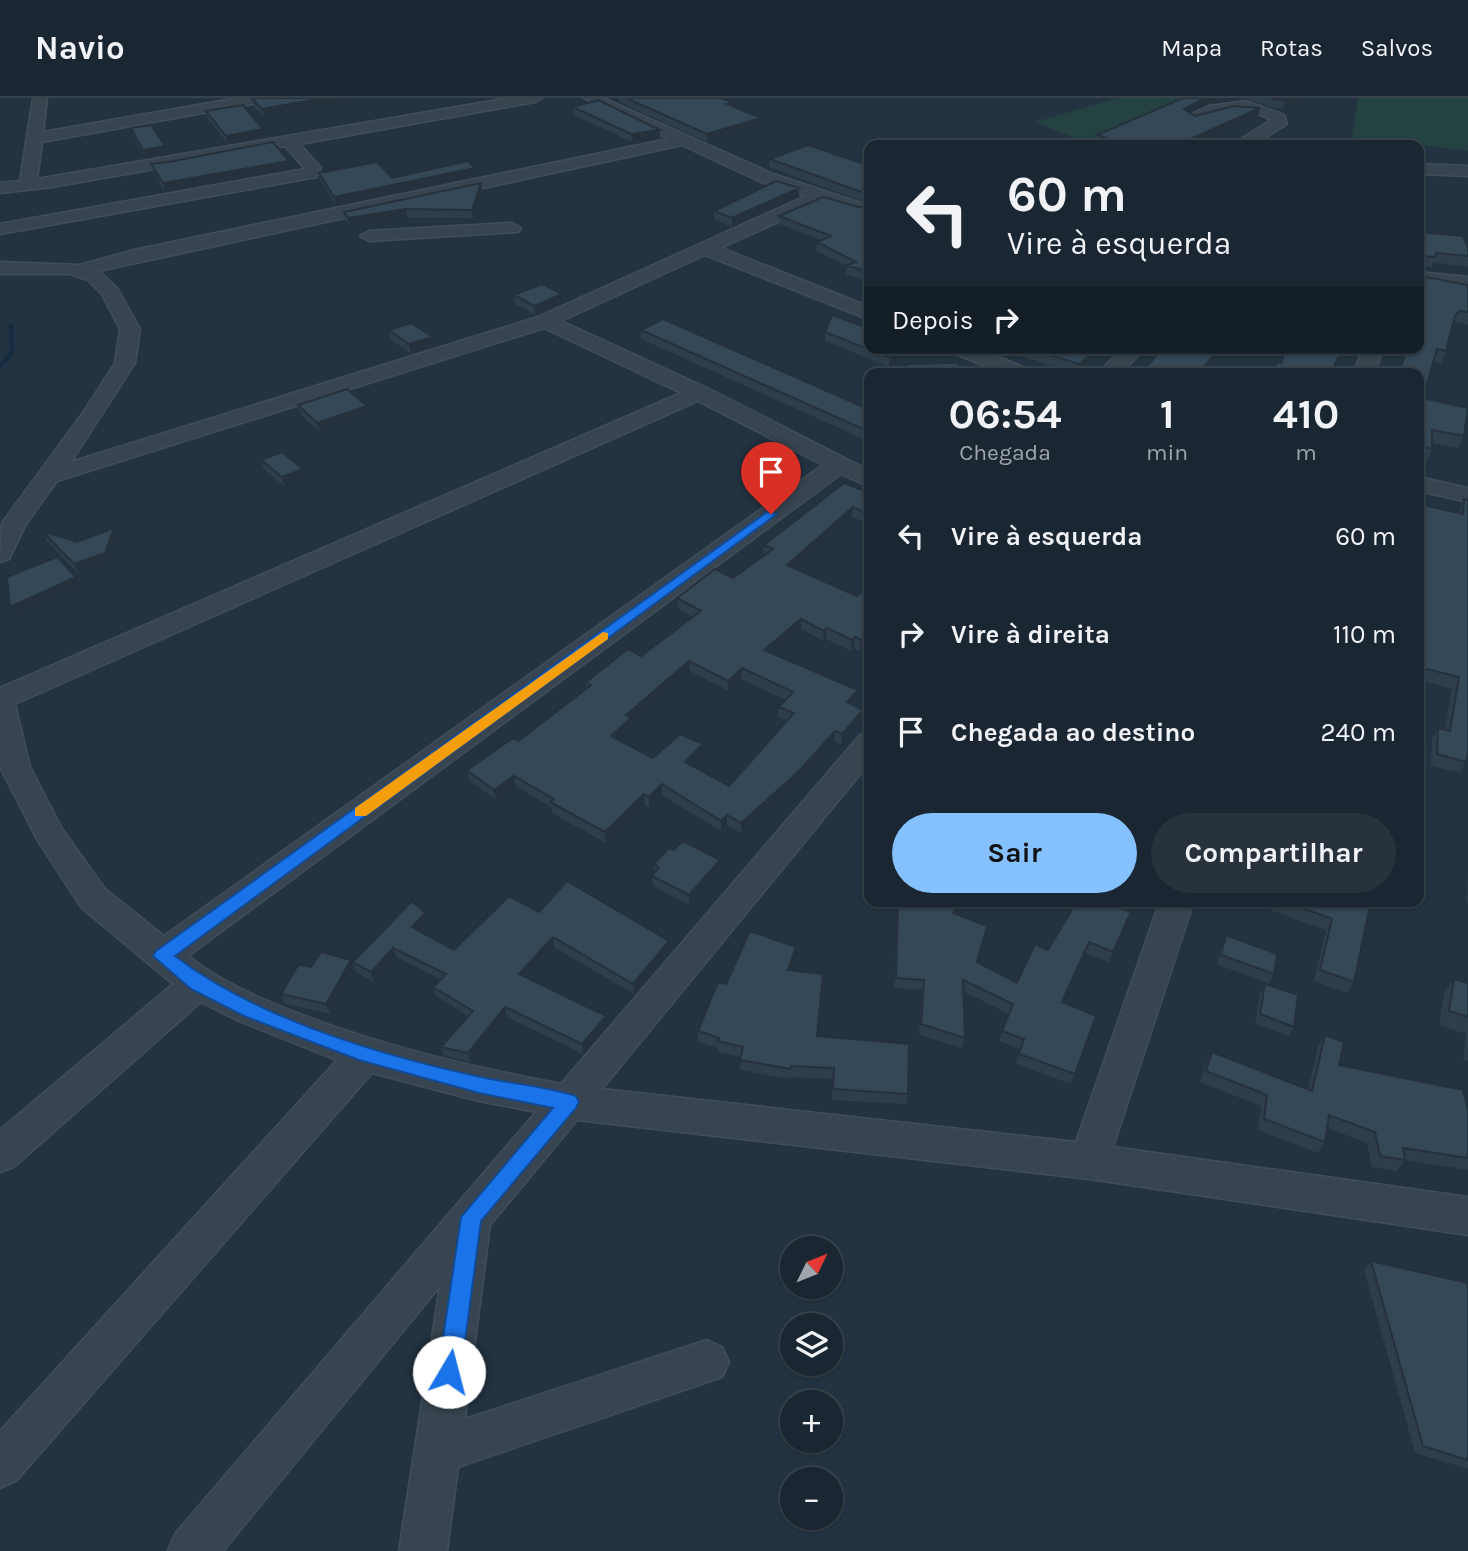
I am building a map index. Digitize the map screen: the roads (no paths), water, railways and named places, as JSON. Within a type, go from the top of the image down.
[{"type":"street","points":[[27,185],[40,98]]},
{"type":"street","points":[[36,138],[264,98]]},
{"type":"street","points":[[0,188],[535,98]]},
{"type":"street","points":[[591,98],[679,141],[819,197],[864,210]]},
{"type":"street","points":[[1192,117],[1226,103],[1241,102],[1270,111],[1279,118],[1279,124],[1251,140]]},
{"type":"street","points":[[0,229],[97,214],[311,173],[313,168],[289,141]]},
{"type":"street","points":[[82,270],[130,250],[457,188],[679,141]]},
{"type":"street","points":[[1424,169],[1468,172]]},
{"type":"street","points":[[426,232],[447,210],[457,188]]},
{"type":"street","points":[[49,476],[545,321],[819,197]]},
{"type":"street","points":[[97,214],[116,228]]},
{"type":"street","points":[[369,236],[512,228]]},
{"type":"street","points":[[706,250],[864,312]]},
{"type":"street","points":[[0,268],[82,270],[95,275],[110,292],[130,329],[125,363],[15,523],[0,554]]},
{"type":"street","points":[[1424,279],[1468,283]]},
{"type":"street","points":[[545,321],[699,393],[864,477]]},
{"type":"street","points":[[973,354],[1008,368]]},
{"type":"street","points":[[1113,368],[1129,354]]},
{"type":"street","points":[[699,393],[0,700],[8,771],[93,898],[198,984],[250,1010],[365,1055],[479,1085],[569,1102],[1089,1161],[1468,1216]]},
{"type":"street","points":[[162,956],[839,465]]},
{"type":"street","points":[[1424,485],[1468,495]]},
{"type":"street","points":[[192,1551],[864,749]]},
{"type":"street","points":[[1089,1161],[1175,907]]},
{"type":"street","points":[[0,1154],[198,984]]},
{"type":"street","points":[[0,1465],[365,1055]]},
{"type":"street","points":[[423,1551],[471,1217]]},
{"type":"street","points":[[439,1450],[707,1362]]},
{"type":"waterway","points":[[0,366],[12,353],[11,326]]}]
